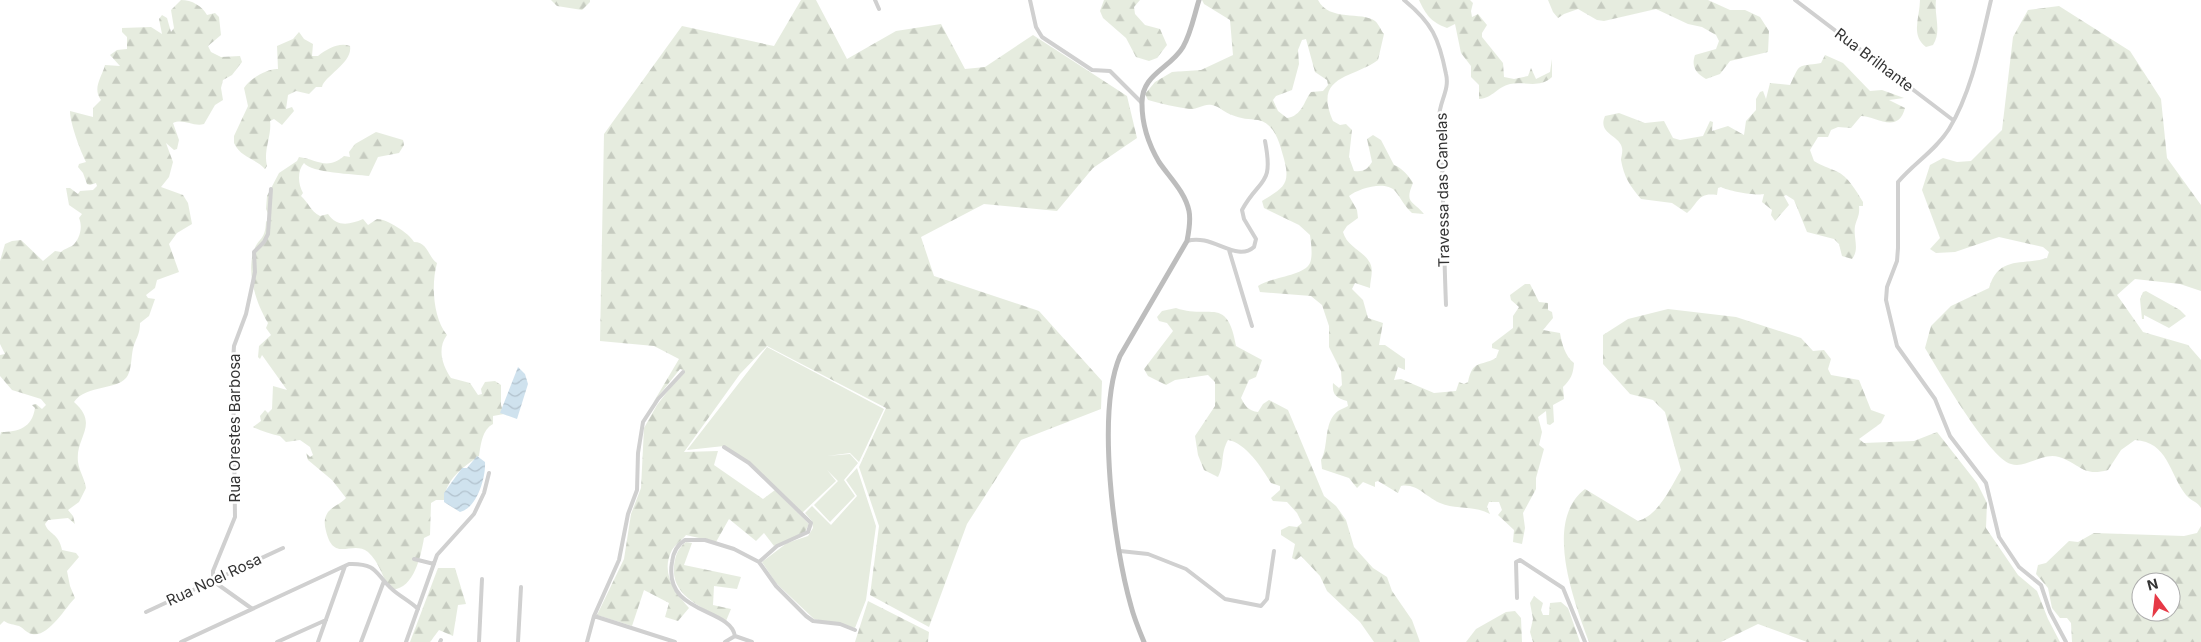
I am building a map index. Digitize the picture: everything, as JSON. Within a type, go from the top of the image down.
[{"type":"main road","points":[[1144,642],[1128,598],[1110,473],[1108,444],[1111,383],[1120,356],[1187,241],[1190,220],[1187,203],[1151,147],[1146,132],[1142,103],[1143,93],[1148,82],[1182,49],[1190,31],[1198,0]]},
{"type":"street","points":[[875,0],[879,9]]},
{"type":"street","points":[[1030,0],[1036,27],[1042,37],[1092,70],[1110,70],[1142,103]]},
{"type":"street","name":"Travessa das Canelas","points":[[1404,0],[1428,21],[1447,76],[1446,97],[1439,118],[1442,151],[1441,202],[1446,305]]},
{"type":"street","name":"Rua Brilhante","points":[[1795,0],[1953,120]]},
{"type":"street","points":[[1991,0],[1980,47],[1949,130],[1928,155],[1898,182],[1897,261],[1887,287],[1886,300],[1898,346],[1935,399],[1947,432],[1989,487],[1993,517],[1999,537],[2019,566],[2041,585],[2050,612],[2066,642]]},
{"type":"street","points":[[1187,241],[1204,238],[1229,250],[1248,251],[1255,244],[1256,239],[1242,215],[1242,210],[1267,176],[1269,163],[1265,141]]},
{"type":"street","name":"Rua Orestes Barbosa","points":[[213,581],[213,571],[232,530],[235,517],[234,346],[250,299],[255,272],[254,252],[264,242],[268,234],[271,189]]},
{"type":"street","points":[[1229,250],[1252,326]]},
{"type":"street","points":[[587,642],[594,616],[618,560],[628,514],[637,490],[641,428],[658,399],[683,372]]},
{"type":"street","points":[[724,447],[749,463],[811,524],[808,532],[777,546],[759,562]]},
{"type":"street","points":[[406,642],[434,564],[442,548],[474,514],[484,493],[489,473]]},
{"type":"street","points":[[734,636],[733,630],[726,624],[689,602],[676,591],[672,577],[673,557],[681,542],[690,538],[734,549],[759,562],[776,586],[813,621],[840,624],[855,630]]},
{"type":"street","name":"Rua Noel Rosa","points":[[146,612],[283,548]]},
{"type":"street","points":[[1120,551],[1148,554],[1186,569],[1203,580],[1216,592],[1237,602],[1264,606],[1268,594],[1274,551]]},
{"type":"street","points":[[414,559],[434,564]]},
{"type":"street","points":[[1516,598],[1516,562],[1520,560],[1562,588],[1584,642]]},
{"type":"street","points":[[181,642],[250,608],[344,566],[359,564],[371,568],[381,574],[384,581],[418,609]]},
{"type":"street","points":[[318,642],[344,566]]},
{"type":"street","points":[[479,642],[482,579]]},
{"type":"street","points":[[213,581],[250,608]]},
{"type":"street","points":[[361,642],[384,581]]},
{"type":"street","points":[[518,642],[521,587]]},
{"type":"street","points":[[594,616],[675,642]]},
{"type":"street","points":[[277,642],[326,620]]},
{"type":"street","points":[[725,642],[734,636]]},
{"type":"street","points":[[734,636],[752,642]]},
{"type":"green space","points":[[181,0],[196,4],[207,15],[215,13],[219,17],[221,35],[208,46],[211,52],[221,57],[240,56],[242,62],[232,75],[223,80],[221,88],[223,100],[215,105],[204,124],[200,125],[181,121],[173,123],[179,140],[177,149],[174,150],[166,143],[173,162],[169,177],[161,187],[183,195],[188,203],[192,224],[177,233],[169,244],[179,272],[157,280],[155,288],[146,295],[148,298],[155,299],[149,316],[140,323],[130,368],[124,380],[111,386],[86,392],[74,402],[82,410],[86,424],[78,453],[78,462],[86,488],[79,502],[68,510],[73,516],[75,524],[68,518],[48,520],[45,524],[61,544],[62,550],[76,553],[79,557],[67,571],[75,598],[50,627],[38,634],[32,634],[19,626],[4,621],[0,625],[0,436],[1,432],[23,428],[33,415],[35,408],[32,405],[36,404],[42,409],[46,405],[41,399],[12,390],[0,376],[0,355],[5,354],[0,344],[0,261],[5,244],[12,241],[21,240],[43,261],[55,251],[61,252],[72,246],[77,240],[81,229],[79,218],[82,214],[69,205],[66,188],[70,188],[78,194],[80,191],[93,190],[97,186],[96,183],[87,184],[83,173],[78,167],[79,164],[86,162],[76,136],[70,111],[93,117],[93,108],[101,100],[97,91],[98,82],[105,65],[120,66],[110,55],[117,50],[127,49],[127,37],[122,32],[122,28],[151,27],[162,34],[159,19],[162,15],[167,18],[171,32],[174,28],[171,10]]},
{"type":"green space","points":[[551,0],[590,0],[590,2],[582,10],[557,6]]},
{"type":"green space","points":[[801,0],[816,0],[847,59],[896,31],[941,24],[965,69],[985,67],[1033,35],[1127,96],[1137,138],[1093,168],[1057,211],[984,204],[921,237],[934,276],[1039,311],[1102,381],[1101,409],[1021,440],[967,524],[929,627],[870,595],[879,526],[859,467],[886,408],[767,346],[740,374],[684,452],[718,451],[714,465],[763,499],[775,490],[809,524],[805,532],[774,546],[764,533],[756,541],[729,519],[716,542],[686,535],[672,550],[669,558],[668,574],[674,589],[689,608],[678,621],[665,617],[669,603],[644,590],[632,626],[597,615],[624,559],[631,514],[641,488],[644,428],[657,405],[684,370],[680,369],[653,403],[679,359],[654,346],[600,341],[604,134],[682,26],[774,46]]},
{"type":"green space","points":[[1104,0],[1140,0],[1134,7],[1135,14],[1145,25],[1160,29],[1167,45],[1157,58],[1149,61],[1136,57],[1126,38],[1103,18],[1100,11]]},
{"type":"green space","points":[[1202,0],[1318,0],[1323,7],[1337,14],[1369,18],[1375,21],[1384,34],[1378,60],[1338,80],[1332,86],[1328,95],[1328,106],[1333,121],[1340,125],[1346,124],[1352,130],[1349,157],[1354,171],[1365,170],[1372,162],[1367,139],[1373,135],[1381,140],[1394,165],[1402,170],[1413,183],[1409,195],[1411,201],[1424,214],[1412,213],[1395,191],[1385,186],[1365,188],[1349,196],[1357,210],[1358,218],[1347,226],[1343,232],[1351,245],[1367,259],[1372,269],[1370,288],[1355,283],[1352,289],[1363,300],[1368,318],[1383,323],[1379,345],[1385,345],[1405,359],[1405,370],[1398,367],[1394,380],[1401,379],[1434,393],[1456,391],[1459,382],[1464,384],[1468,382],[1475,367],[1496,358],[1499,350],[1492,348],[1492,344],[1513,328],[1513,316],[1519,307],[1511,300],[1510,295],[1525,284],[1530,284],[1539,302],[1548,303],[1548,310],[1552,312],[1553,318],[1543,330],[1560,333],[1564,350],[1574,363],[1574,367],[1568,382],[1563,387],[1564,399],[1553,405],[1554,422],[1550,425],[1547,424],[1546,411],[1538,417],[1542,432],[1539,445],[1544,449],[1536,478],[1536,489],[1523,513],[1525,528],[1522,544],[1513,542],[1514,530],[1498,515],[1502,510],[1499,502],[1489,502],[1487,507],[1490,514],[1478,509],[1440,503],[1417,489],[1407,486],[1401,486],[1398,493],[1378,481],[1375,482],[1375,487],[1363,482],[1357,488],[1349,478],[1322,469],[1321,460],[1330,421],[1338,411],[1348,406],[1347,401],[1337,397],[1333,390],[1333,383],[1339,388],[1342,385],[1341,371],[1329,347],[1329,326],[1322,305],[1311,296],[1260,292],[1258,286],[1271,280],[1294,274],[1307,267],[1310,263],[1312,249],[1310,235],[1299,225],[1264,208],[1262,201],[1280,189],[1286,180],[1286,168],[1276,136],[1273,130],[1264,122],[1235,116],[1215,106],[1206,105],[1192,109],[1184,108],[1148,100],[1145,94],[1155,82],[1172,72],[1201,70],[1233,55],[1230,20],[1204,4]],"holes":[[[1306,39],[1315,72],[1327,80],[1328,85],[1323,91],[1311,92],[1302,108],[1292,117],[1287,118],[1278,111],[1273,100],[1276,96],[1292,90],[1299,64],[1298,50],[1302,40]]]},
{"type":"green space","points":[[1419,0],[1470,0],[1473,3],[1472,17],[1478,14],[1487,25],[1482,33],[1482,37],[1503,63],[1504,77],[1514,79],[1528,76],[1531,68],[1536,79],[1550,72],[1552,59],[1552,77],[1547,81],[1537,84],[1510,84],[1488,97],[1479,99],[1479,85],[1471,77],[1471,66],[1461,53],[1455,24],[1447,28],[1437,23],[1427,14]]},
{"type":"green space","points":[[1548,0],[1708,0],[1730,10],[1745,10],[1760,17],[1769,31],[1768,52],[1730,61],[1720,74],[1706,79],[1695,69],[1695,55],[1716,49],[1719,41],[1716,35],[1702,27],[1688,24],[1656,9],[1604,21],[1597,20],[1578,9],[1558,18]]},
{"type":"green space","points":[[1920,0],[1936,0],[1936,40],[1933,45],[1926,47],[1918,37],[1917,31]]},
{"type":"green space","points":[[2059,6],[2130,51],[2161,99],[2167,158],[2201,205],[2201,291],[2180,284],[2135,279],[2117,295],[2143,332],[2188,345],[2201,360],[2201,508],[2186,495],[2161,452],[2146,442],[2135,440],[2121,450],[2108,470],[2099,472],[2087,471],[2066,460],[2053,456],[2017,465],[2011,464],[1990,446],[1978,430],[1952,393],[1925,348],[1931,326],[1951,306],[1989,288],[1993,278],[2005,266],[2047,258],[2049,252],[2043,247],[1999,237],[1955,252],[1936,253],[1930,249],[1940,238],[1922,190],[1930,165],[1943,158],[1957,162],[1971,161],[2002,130],[2013,37],[2028,10]]},
{"type":"green space","points":[[299,32],[304,39],[313,44],[312,56],[318,56],[329,49],[342,45],[350,46],[350,52],[343,64],[328,78],[322,87],[316,87],[309,94],[296,91],[288,95],[286,109],[292,107],[294,111],[282,125],[274,119],[270,121],[266,154],[267,166],[265,169],[240,152],[234,143],[234,136],[248,106],[244,88],[259,75],[269,70],[278,69],[277,46],[293,39]]},
{"type":"green space","points":[[1825,55],[1843,63],[1870,91],[1882,90],[1904,98],[1889,100],[1905,108],[1902,116],[1897,121],[1886,122],[1861,116],[1851,128],[1838,127],[1831,130],[1828,137],[1818,137],[1810,150],[1814,161],[1845,177],[1863,202],[1863,206],[1859,206],[1859,214],[1855,226],[1856,251],[1852,259],[1842,256],[1839,244],[1834,239],[1807,232],[1794,200],[1786,195],[1784,196],[1789,205],[1775,221],[1771,215],[1772,210],[1762,202],[1764,194],[1742,193],[1721,187],[1718,188],[1717,195],[1702,197],[1687,213],[1672,203],[1641,199],[1631,185],[1622,166],[1622,148],[1620,144],[1604,127],[1605,116],[1619,113],[1645,123],[1664,121],[1673,138],[1680,140],[1703,136],[1710,121],[1713,122],[1712,131],[1728,126],[1744,135],[1746,121],[1756,110],[1756,99],[1760,92],[1763,91],[1766,99],[1770,83],[1790,85],[1800,67],[1821,63]]},
{"type":"green space","points":[[376,132],[403,140],[404,145],[399,153],[378,157],[369,176],[324,171],[304,163],[299,174],[299,182],[303,193],[301,196],[314,212],[320,216],[328,214],[335,221],[344,224],[363,219],[368,225],[377,219],[386,221],[408,235],[414,242],[425,247],[437,263],[434,281],[434,300],[439,320],[447,335],[441,351],[445,368],[451,378],[470,383],[478,395],[482,394],[481,389],[485,382],[495,381],[501,385],[501,405],[504,414],[493,416],[493,424],[486,430],[481,442],[479,456],[451,480],[444,500],[436,500],[431,503],[430,535],[424,538],[418,563],[410,579],[397,589],[389,589],[378,565],[368,552],[356,548],[339,549],[329,541],[325,526],[326,517],[330,510],[346,498],[332,480],[308,460],[306,453],[310,457],[313,455],[310,447],[300,440],[286,442],[280,436],[253,427],[261,421],[260,416],[265,410],[268,413],[272,409],[273,386],[287,390],[262,355],[260,359],[258,357],[259,346],[271,335],[266,328],[268,323],[256,297],[251,268],[254,250],[263,236],[266,222],[270,218],[266,209],[267,196],[279,173],[297,161],[299,157],[322,163],[332,163],[344,156],[350,157],[349,152],[355,144]]},
{"type":"green space","points":[[2146,291],[2180,310],[2186,316],[2169,328],[2144,315],[2144,319],[2142,319],[2140,299],[2143,292]]},
{"type":"green space","points":[[1176,308],[1188,311],[1215,312],[1222,315],[1228,320],[1236,346],[1262,360],[1256,377],[1249,380],[1241,398],[1252,411],[1258,412],[1263,404],[1269,400],[1288,410],[1324,496],[1336,506],[1346,520],[1354,547],[1373,568],[1387,577],[1392,591],[1412,620],[1420,642],[1374,642],[1360,622],[1327,591],[1320,576],[1301,556],[1296,560],[1292,558],[1295,544],[1281,535],[1281,530],[1289,526],[1297,527],[1302,523],[1297,513],[1287,502],[1273,501],[1271,498],[1280,490],[1280,486],[1271,483],[1253,457],[1241,446],[1228,440],[1218,477],[1204,470],[1198,455],[1195,436],[1215,406],[1215,382],[1208,375],[1175,380],[1166,385],[1148,376],[1144,369],[1173,331],[1167,323],[1159,321],[1157,317],[1162,311]]},
{"type":"green space","points":[[1668,309],[1736,317],[1801,338],[1813,351],[1824,350],[1831,359],[1828,369],[1831,375],[1859,380],[1871,410],[1885,415],[1881,423],[1859,439],[1864,443],[1914,441],[1937,432],[1977,483],[1987,503],[1986,528],[2018,575],[2037,591],[2060,642],[1807,642],[1758,624],[1721,642],[1589,642],[1576,605],[1566,562],[1564,541],[1566,521],[1572,503],[1585,489],[1638,521],[1645,518],[1658,507],[1681,470],[1665,412],[1653,400],[1630,394],[1603,364],[1603,335],[1628,319]]},
{"type":"green space","points":[[767,347],[884,409],[859,462],[850,453],[827,456],[850,454],[858,463],[844,480],[855,496],[830,522],[814,505],[838,481],[827,470],[836,481],[802,513],[748,461],[724,446],[687,450]]},
{"type":"green space","points":[[857,468],[876,526],[866,600],[855,628],[814,619],[776,583],[762,562],[787,543],[808,536],[813,528],[812,521],[805,513],[812,506],[831,525],[857,496],[846,480]]},
{"type":"green space","points":[[2201,526],[2201,642],[2072,642],[2071,623],[2067,618],[2060,618],[2052,608],[2048,588],[2036,574],[2038,565],[2046,563],[2069,541],[2078,542],[2094,533],[2184,536],[2197,533]]},
{"type":"green space","points":[[686,542],[692,543],[684,565],[741,577],[737,589],[714,586],[713,605],[731,609],[726,621],[690,600],[678,586],[674,577],[674,562],[679,550]]},
{"type":"green space","points":[[438,568],[455,568],[466,604],[458,605],[453,636],[439,630],[430,642],[410,642]]},
{"type":"green space","points":[[1534,596],[1543,603],[1541,610],[1543,615],[1549,615],[1550,603],[1561,602],[1568,608],[1580,642],[1533,642],[1530,632],[1533,619],[1530,603]]},
{"type":"green space","points":[[868,601],[929,632],[928,642],[855,642]]},
{"type":"green space","points":[[1515,611],[1521,618],[1522,642],[1466,642],[1476,629],[1506,612]]},
{"type":"water","points":[[518,367],[525,374],[528,384],[517,419],[500,413]]},
{"type":"water","points":[[477,456],[485,462],[482,483],[471,505],[460,512],[444,502],[444,493],[462,468],[467,468]]}]
